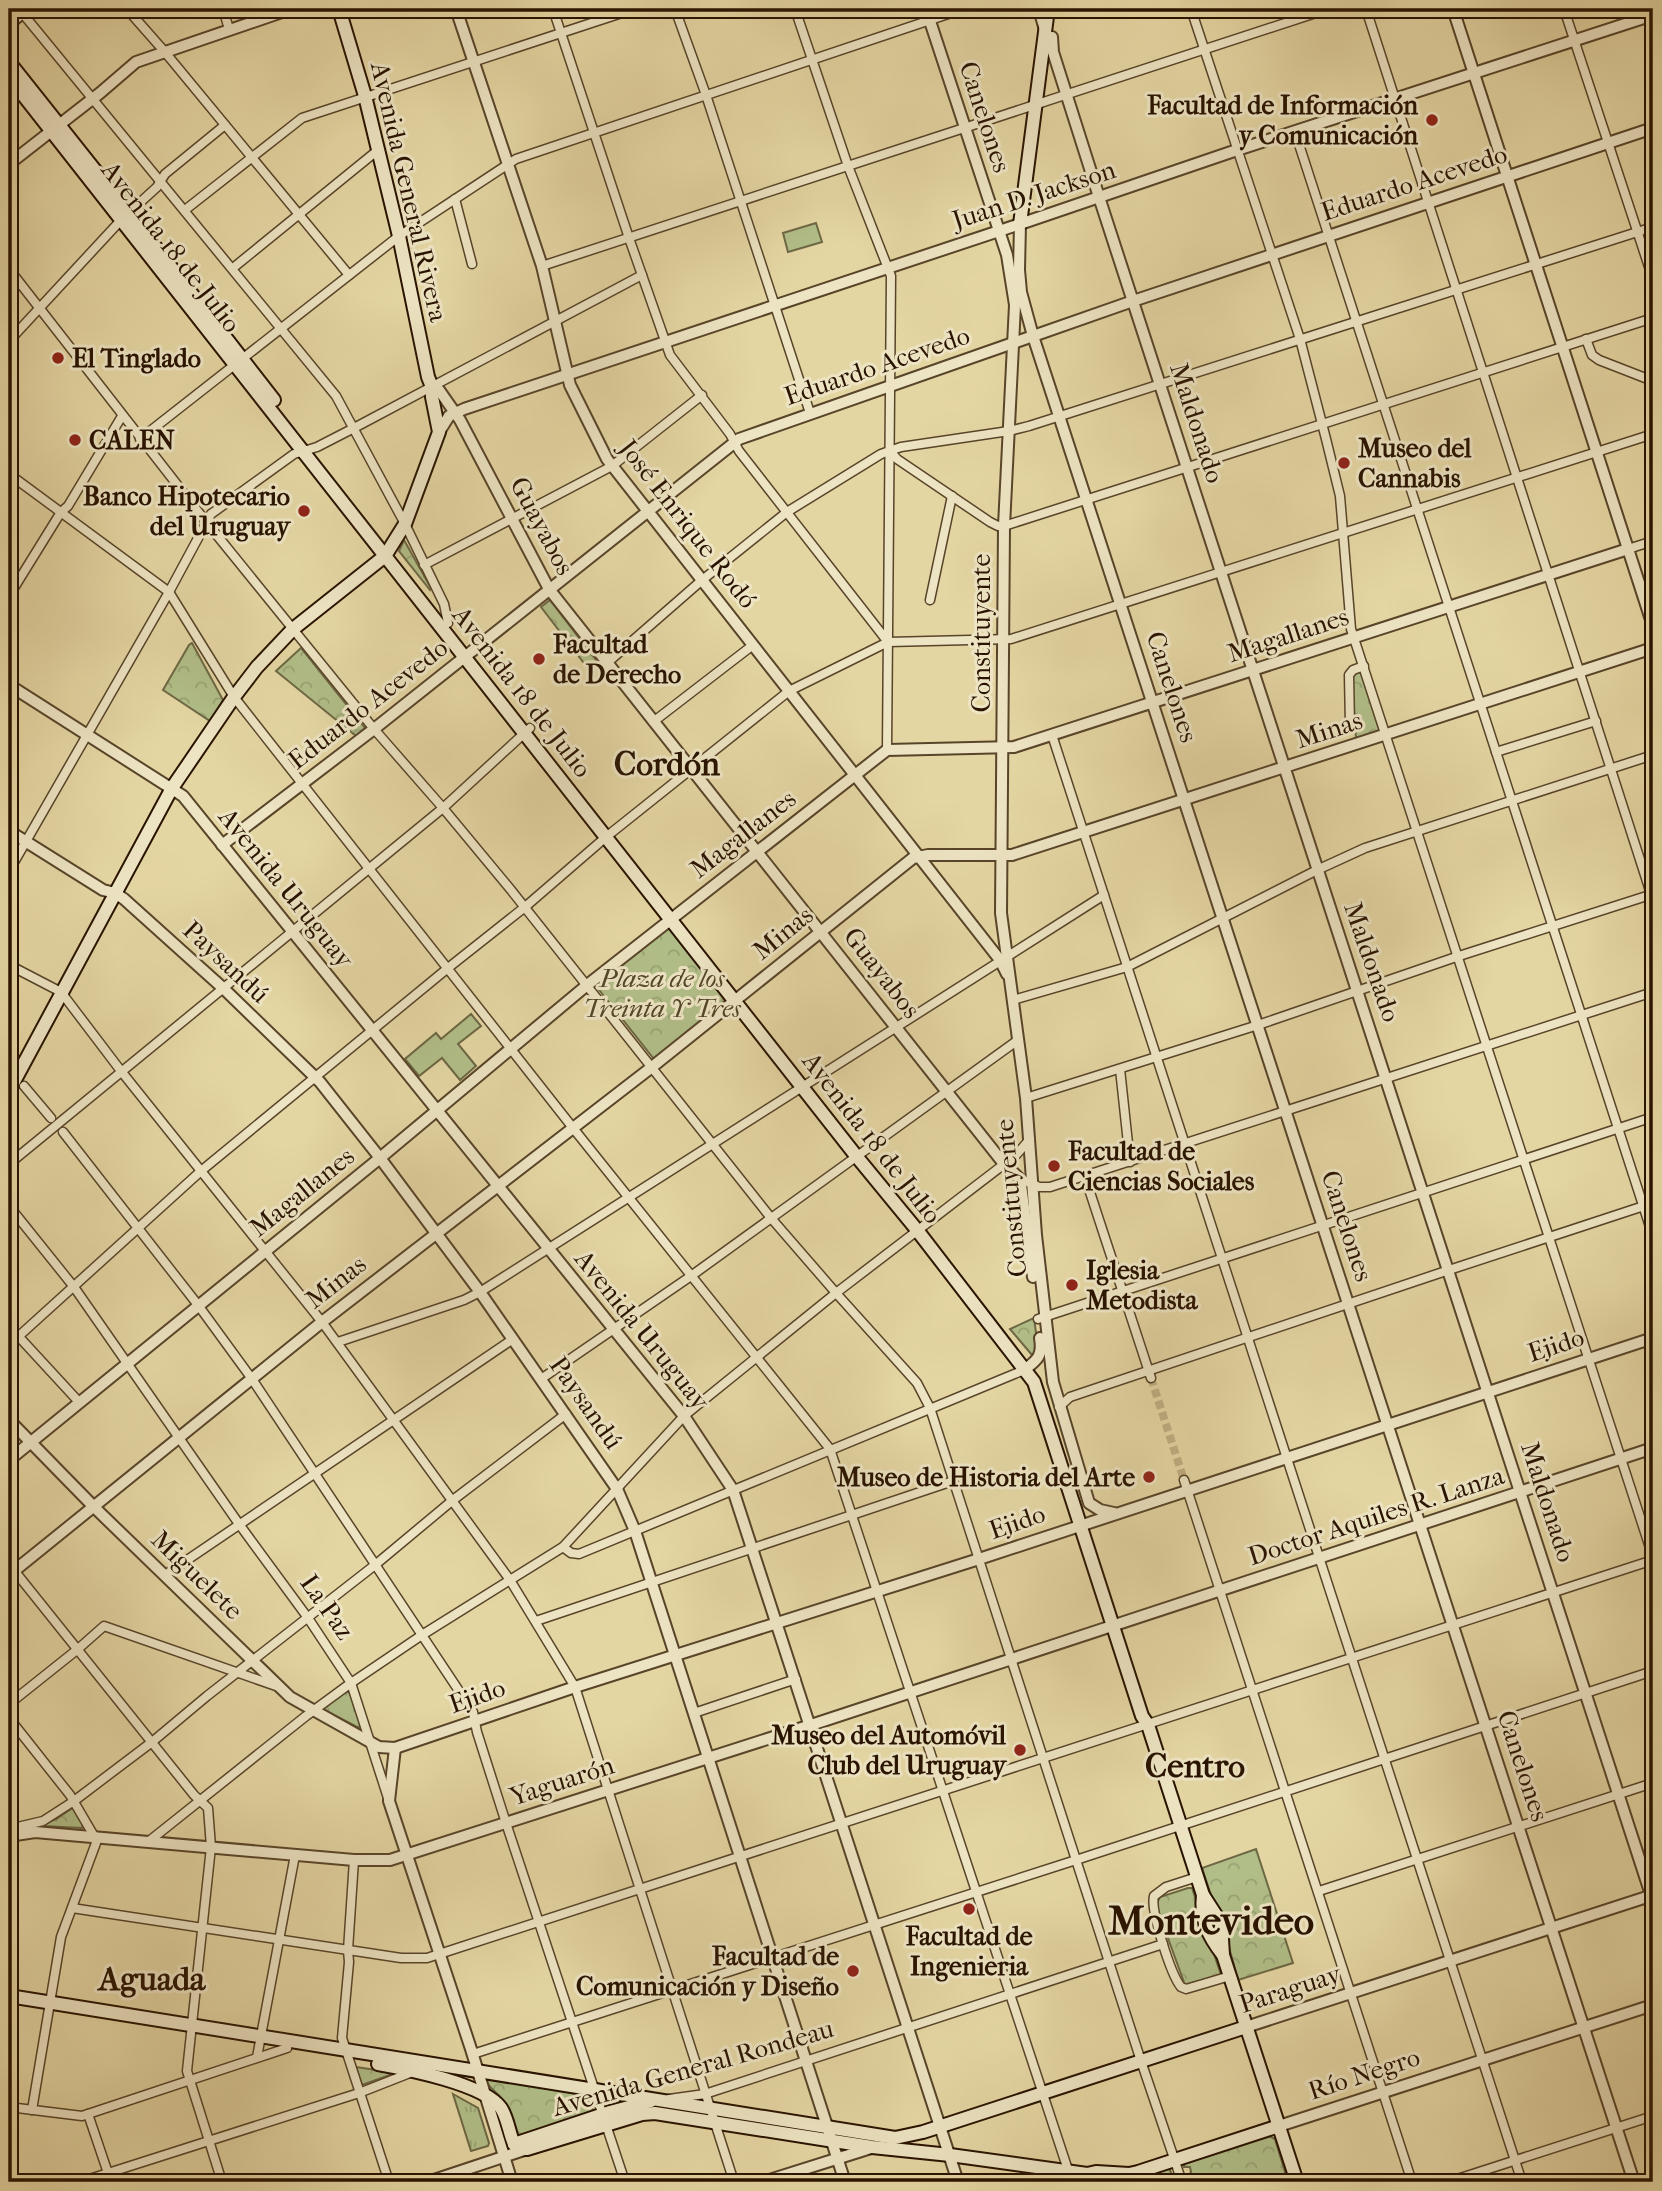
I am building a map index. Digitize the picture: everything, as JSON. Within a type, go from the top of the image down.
[{"type":"main road","name":"Avenida General Rivera","points":[[339,9],[365,96],[399,236],[432,387],[439,432]]},
{"type":"main road","points":[[1048,9],[1048,33]]},
{"type":"main road","points":[[1048,33],[1056,9]]},
{"type":"main road","name":"Constituyente","points":[[1020,224],[1048,33]]},
{"type":"main road","name":"Avenida 18 de Julio","points":[[9,62],[55,128]]},
{"type":"main road","name":"Avenida 18 de Julio","points":[[9,77],[55,128],[125,216],[860,1154],[1028,1367],[1042,1380],[1076,1488],[1083,1524]]},
{"type":"main road","points":[[9,1091],[172,788],[249,677],[293,629],[388,553],[405,524],[439,432]]},
{"type":"main road","name":"Avenida 18 de Julio","points":[[388,553],[448,624],[468,654]]},
{"type":"main road","name":"Avenida 18 de Julio","points":[[1028,1367],[1038,1389],[1083,1524],[1116,1624],[1142,1716],[1148,1725],[1203,1895],[1206,1927],[1223,1955],[1297,2182]]},
{"type":"main road","points":[[9,1996],[49,2006],[347,2055],[448,2080],[485,2097]]},
{"type":"main road","points":[[9,2004],[49,2006]]},
{"type":"main road","name":"Paraguay","points":[[830,2134],[895,2138],[912,2136],[1246,2027]]},
{"type":"main road","points":[[260,2040],[287,2048],[478,2070],[709,2107],[830,2134]]},
{"type":"main road","name":"La Paz","points":[[485,2097],[501,2109],[521,2147]]},
{"type":"main road","name":"Avenida General Rondeau","points":[[521,2147],[604,2119],[634,2105],[661,2100]]},
{"type":"main road","points":[[604,2119],[655,2113],[830,2134]]},
{"type":"main road","name":"Río Negro","points":[[830,2134],[872,2147],[950,2155],[1070,2176],[1096,2172],[1129,2174],[1279,2126]]},
{"type":"street","points":[[127,9],[349,275]]},
{"type":"street","points":[[223,9],[229,29]]},
{"type":"street","points":[[9,164],[136,62],[291,9]]},
{"type":"street","name":"José Enrique Rodó","points":[[456,9],[542,267],[567,374],[612,466],[856,775],[1004,957]]},
{"type":"street","points":[[553,9],[670,355],[739,451],[888,642]]},
{"type":"street","points":[[185,210],[298,120],[634,9]]},
{"type":"street","points":[[675,9],[706,95],[810,413]]},
{"type":"street","points":[[795,9],[848,166],[891,276],[887,750]]},
{"type":"street","points":[[140,439],[399,236],[516,159],[812,59],[928,14],[962,9]]},
{"type":"street","name":"Maldonado","points":[[1039,9],[1653,1897]]},
{"type":"street","points":[[72,1908],[412,1959],[440,1954],[1352,1659],[1653,1558],[1419,831],[1351,629],[1340,496],[1322,425],[1300,340],[1191,9]]},
{"type":"street","points":[[542,267],[1328,9]]},
{"type":"street","points":[[1026,1098],[1258,1025],[1459,956],[1653,896],[1366,9]]},
{"type":"street","points":[[1452,9],[1653,626]]},
{"type":"street","points":[[1564,9],[1653,279]]},
{"type":"street","points":[[9,24],[23,10]]},
{"type":"street","name":"Avenida 18 de Julio","points":[[23,10],[336,396],[405,524],[444,604],[448,624]]},
{"type":"street","name":"Canelones","points":[[928,14],[1634,2182]]},
{"type":"street","name":"Juan D. Jackson","points":[[455,412],[1237,150],[1653,15]]},
{"type":"street","points":[[9,341],[165,174],[225,125]]},
{"type":"street","name":"Eduardo Acevedo","points":[[222,845],[374,729],[743,437],[1133,301],[1653,128]]},
{"type":"street","points":[[1295,132],[1653,1236]]},
{"type":"street","points":[[233,268],[378,150]]},
{"type":"street","points":[[455,199],[472,264]]},
{"type":"street","name":"Constituyente","points":[[1020,224],[1004,526],[1001,913],[1004,957],[1012,986],[1026,1098],[1041,1318],[1042,1349],[1039,1357],[1028,1367]]},
{"type":"street","points":[[607,663],[701,580],[787,512],[881,454],[901,447],[1009,431],[1653,227]]},
{"type":"street","points":[[9,269],[206,523],[525,908],[771,1218],[917,1383],[930,1408],[1182,2182]]},
{"type":"street","points":[[9,871],[214,512],[294,454],[354,428],[642,275]]},
{"type":"street","points":[[890,451],[897,459],[990,522],[1004,526],[1653,318]]},
{"type":"street","points":[[1586,339],[1592,355],[1599,360],[1653,381]]},
{"type":"street","name":"Avenida General Rivera","points":[[432,387],[439,390],[455,412]]},
{"type":"street","points":[[424,565],[612,466],[702,396]]},
{"type":"street","points":[[439,432],[446,419],[455,412]]},
{"type":"street","name":"Guayabos","points":[[455,412],[549,589],[1004,1164],[1019,1178]]},
{"type":"street","points":[[9,596],[61,512],[68,506],[122,416]]},
{"type":"street","points":[[9,1345],[201,1171],[447,968],[525,908],[609,834],[789,691],[888,642],[1004,639],[1121,605],[1653,434]]},
{"type":"street","points":[[9,474],[169,593],[234,697],[830,1449],[1070,2176]]},
{"type":"street","points":[[930,600],[952,496]]},
{"type":"street","name":"Magallanes","points":[[9,1460],[380,1158],[586,986],[887,750],[1014,747],[1653,541]]},
{"type":"street","points":[[653,722],[753,645]]},
{"type":"street","name":"Minas","points":[[10,1570],[94,1507],[321,1321],[652,1067],[913,858],[920,855],[1012,855],[1653,648]]},
{"type":"street","points":[[1350,726],[1349,675],[1353,670],[1364,666]]},
{"type":"street","points":[[222,678],[236,681],[249,677]]},
{"type":"street","name":"Avenida Uruguay","points":[[9,685],[183,796],[684,1416],[733,1490],[958,2182]]},
{"type":"street","points":[[1496,752],[1596,721]]},
{"type":"street","points":[[9,1164],[443,808],[527,731]]},
{"type":"street","points":[[1052,735],[1522,2182]]},
{"type":"street","points":[[1013,1000],[1128,967],[1365,848],[1653,755]]},
{"type":"street","name":"Paysandú","points":[[9,831],[103,890],[115,893],[224,989],[314,1077],[380,1158],[480,1292],[617,1489],[635,1531],[845,2182]]},
{"type":"street","points":[[338,1342],[464,1300],[480,1292],[1104,895]]},
{"type":"street","points":[[9,965],[61,992],[338,1342],[509,1580],[575,1686],[734,2182]]},
{"type":"street","points":[[1019,1178],[1042,1188],[1085,1177],[1653,992]]},
{"type":"street","points":[[541,1379],[691,1276],[1018,1040]]},
{"type":"street","points":[[1120,1069],[1130,1162]]},
{"type":"street","points":[[24,1086],[51,1118]]},
{"type":"street","points":[[1041,1318],[1653,1117]]},
{"type":"street","points":[[63,1132],[252,1379],[473,1712],[506,1823],[625,2182]]},
{"type":"street","points":[[148,1842],[351,1683],[422,1635],[564,1547],[684,1416],[836,1293],[1004,1164],[1030,1139]]},
{"type":"street","points":[[1085,1177],[1150,1375]]},
{"type":"street","name":"Constituyente","points":[[1019,1178],[1041,1318],[1059,1407]]},
{"type":"street","points":[[1059,1407],[1070,1397],[1150,1375],[1248,1337],[1653,1203]]},
{"type":"street","name":"La Paz","points":[[9,1206],[74,1287],[351,1683],[473,2054],[512,2182]]},
{"type":"street","points":[[9,1326],[79,1402]]},
{"type":"street","name":"Ejido","points":[[395,1748],[575,1686],[979,1559],[1115,1513],[1185,1485],[1286,1457],[1653,1338]]},
{"type":"street","points":[[165,1574],[513,1339]]},
{"type":"street","points":[[564,1547],[567,1552],[579,1554],[1028,1367]]},
{"type":"street","name":"Avenida 18 de Julio","points":[[1059,1407],[1089,1503]]},
{"type":"street","points":[[9,1829],[43,1821],[74,1801],[375,1565],[453,1500],[566,1414]]},
{"type":"street","name":"Miguelete","points":[[9,1420],[94,1507],[290,1697],[371,1740]]},
{"type":"street","name":"Doctor Aquiles R. Lanza","points":[[1116,1624],[1653,1448]]},
{"type":"street","name":"Avenida 18 de Julio","points":[[1079,1472],[1076,1488],[1089,1503],[1100,1510],[1115,1513]]},
{"type":"street","points":[[536,1621],[853,1517],[953,1481]]},
{"type":"street","points":[[1185,1485],[1412,2182]]},
{"type":"street","points":[[10,1570],[78,1649],[194,1795],[208,1808],[211,1847],[187,2071],[222,2182]]},
{"type":"street","name":"Yaguarón","points":[[9,1836],[35,1832],[94,1836],[379,1862],[811,1725],[1116,1624]]},
{"type":"street","points":[[9,1704],[104,1626],[279,1687]]},
{"type":"street","points":[[473,2054],[1653,1671]]},
{"type":"street","points":[[694,1713],[796,1679]]},
{"type":"street","points":[[9,1718],[74,1801],[94,1836],[96,1845],[61,1937],[32,2109]]},
{"type":"street","points":[[371,1740],[379,1746],[395,1748],[389,1801]]},
{"type":"street","points":[[1319,1892],[1653,1783]]},
{"type":"street","points":[[257,2057],[295,1855]]},
{"type":"street","points":[[354,1860],[342,2033],[389,2182]]},
{"type":"street","points":[[1197,1877],[1166,1887],[1154,1896],[1154,1912],[1163,1944],[1181,1987],[1186,1989],[1230,1976]]},
{"type":"street","name":"Paraguay","points":[[1246,2027],[1551,1927],[1653,1897]]},
{"type":"street","name":"Avenida General Rondeau","points":[[661,2100],[705,2094],[1163,1944]]},
{"type":"street","name":"Río Negro","points":[[1279,2126],[1653,2005]]},
{"type":"street","points":[[9,2107],[74,2116],[88,2114],[287,2048]]},
{"type":"street","points":[[79,2182],[359,2093],[415,2071]]},
{"type":"street","points":[[88,2114],[111,2182]]},
{"type":"street","points":[[1448,2182],[1653,2116]]},
{"type":"street","points":[[428,2182],[504,2156],[521,2147]]},
{"type":"street","points":[[763,2182],[872,2147]]},
{"type":"street","points":[[1087,2174],[1097,2179],[1117,2182]]},
{"type":"green space","points":[[816,223],[822,242],[788,252],[783,233]]},
{"type":"green space","points":[[404,540],[431,588],[430,590],[399,551]]},
{"type":"green space","points":[[550,600],[599,664],[590,671],[541,607]]},
{"type":"green space","points":[[192,643],[223,700],[210,721],[163,690]]},
{"type":"green space","points":[[301,648],[365,728],[356,736],[276,671]]},
{"type":"green space","points":[[1358,670],[1361,672],[1379,732],[1356,739],[1352,678]]},
{"type":"green space","name":"Plaza de los Treinta Y Tres","points":[[670,926],[728,1000],[654,1059],[596,986]]},
{"type":"green space","points":[[471,1014],[481,1026],[458,1044],[476,1066],[460,1080],[442,1058],[419,1076],[405,1059],[436,1033],[441,1039]]},
{"type":"green space","points":[[1034,1318],[1038,1347],[1032,1355],[1010,1329]]},
{"type":"green space","points":[[346,1691],[350,1693],[359,1728],[324,1710]]},
{"type":"green space","points":[[74,1809],[83,1824],[82,1828],[43,1826],[44,1824]]},
{"type":"green space","points":[[1256,1849],[1293,1963],[1238,1980],[1220,1914],[1202,1868]]},
{"type":"green space","points":[[1192,1888],[1221,1975],[1185,1985],[1156,1905],[1160,1897]]},
{"type":"green space","points":[[356,2067],[390,2072],[390,2075],[362,2085]]},
{"type":"green space","points":[[489,2078],[582,2095],[591,2104],[593,2111],[518,2138],[505,2103],[486,2081]]},
{"type":"green space","points":[[453,2094],[478,2108],[488,2146],[471,2151]]},
{"type":"green space","points":[[1269,2136],[1275,2139],[1288,2182],[1187,2182],[1191,2172],[1190,2167],[1184,2167],[1184,2163]]},
{"type":"green space","points":[[1169,2168],[1175,2182],[1129,2180],[1130,2179]]},
{"type":"tunnel","points":[[1151,1378],[1184,1480]]},
{"type":"place","name":"Facultad de Información y Comunicación","points":[[1432,120]]},
{"type":"place","name":"El Tinglado","points":[[58,358]]},
{"type":"place","name":"CALEN","points":[[75,440]]},
{"type":"place","name":"Museo del Cannabis","points":[[1344,463]]},
{"type":"place","name":"Banco Hipotecario del Uruguay","points":[[304,511]]},
{"type":"place","name":"Facultad de Derecho","points":[[539,659]]},
{"type":"place","name":"Facultad de Ciencias Sociales","points":[[1054,1166]]},
{"type":"place","name":"Iglesia Metodista","points":[[1072,1285]]},
{"type":"place","name":"Museo de Historia del Arte","points":[[1149,1477]]},
{"type":"place","name":"Museo del Automóvil Club del Uruguay","points":[[1020,1750]]},
{"type":"place","name":"Facultad de Ingenieria","points":[[969,1909]]},
{"type":"place","name":"Facultad de Comunicación y Diseño","points":[[853,1971]]},
{"type":"district","name":"Cordón","points":[[667,764]]},
{"type":"district","name":"Centro","points":[[1195,1766]]},
{"type":"district","name":"Montevideo","points":[[1211,1921]]},
{"type":"district","name":"Aguada","points":[[152,1979]]}]
